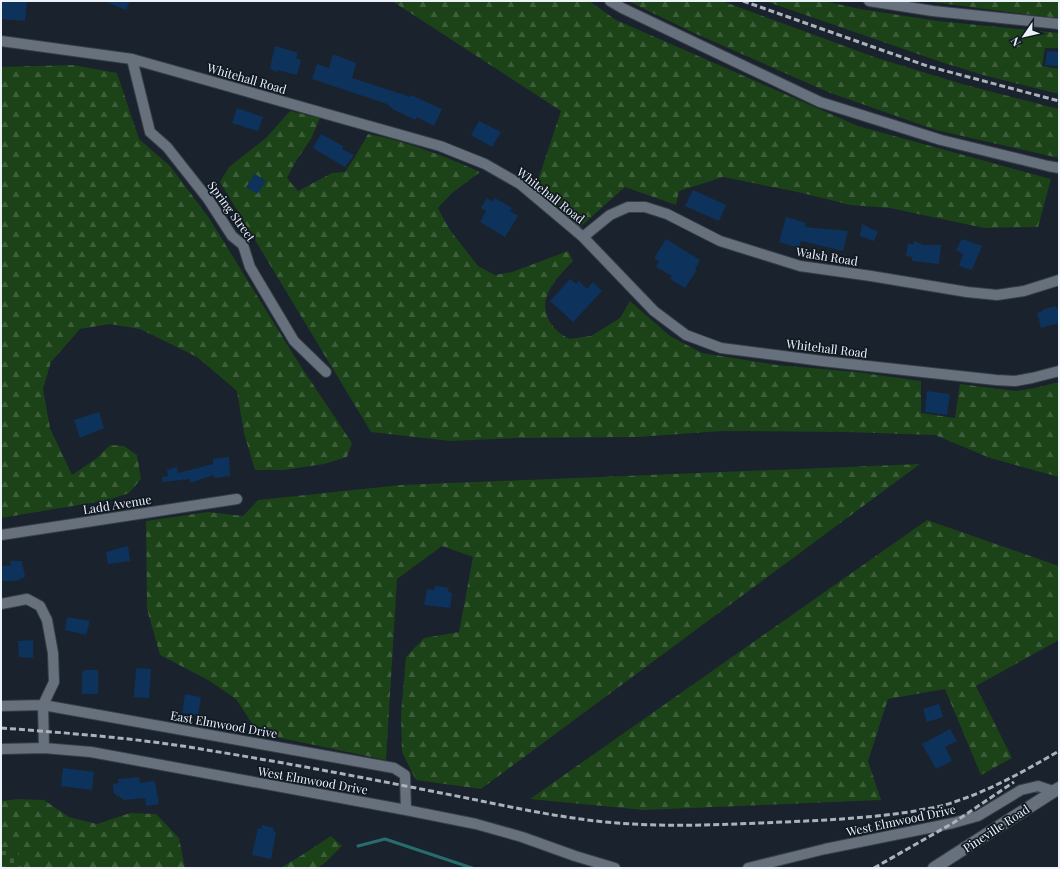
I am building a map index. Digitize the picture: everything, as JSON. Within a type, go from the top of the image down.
[{"type":"main road","name":"Pineville Road","points":[[934,868],[1056,789]]},
{"type":"street","points":[[610,1],[820,102],[941,140],[1059,168]]},
{"type":"street","points":[[869,1],[933,11],[1059,24]]},
{"type":"street","name":"Whitehall Road","points":[[1,41],[132,59],[440,146],[485,164],[520,184],[583,237],[654,311],[686,335],[721,348],[822,361],[996,380],[1015,381],[1059,371]]},
{"type":"street","name":"Spring Street","points":[[132,59],[150,132],[167,147],[208,199],[232,236],[243,245],[250,267],[294,341],[326,372]]},
{"type":"street","name":"Walsh Road","points":[[583,237],[610,215],[628,207],[645,207],[667,214],[720,241],[800,266],[966,292],[997,295],[1024,291],[1059,280]]},
{"type":"street","name":"Ladd Avenue","points":[[1,535],[236,499]]},
{"type":"street","points":[[1,604],[27,599],[40,606],[47,620],[54,653],[54,682],[43,705],[44,748]]},
{"type":"street","name":"East Elmwood Drive","points":[[1,706],[43,705],[394,768],[405,775],[406,810]]},
{"type":"street","name":"West Elmwood Drive","points":[[1,749],[44,748],[91,752],[406,810],[476,824],[507,832],[575,856],[615,868]]},
{"type":"street","name":"West Elmwood Drive","points":[[748,868],[825,849],[978,816],[1021,790],[1038,786],[1056,789]]},
{"type":"green space","points":[[392,1],[589,1],[616,20],[858,126],[1051,179],[1038,227],[984,228],[890,208],[850,205],[802,193],[723,177],[679,191],[676,205],[625,187],[579,228],[537,183],[561,111]]},
{"type":"green space","points":[[628,1],[722,1],[877,58],[962,84],[1059,109],[1059,158],[936,130],[828,92],[694,33]]},
{"type":"green space","points":[[765,1],[824,1],[860,9],[938,21],[1059,33],[1059,48],[1045,48],[1042,66],[1059,69],[1059,94],[983,75],[941,62]]},
{"type":"green space","points":[[924,1],[1059,1],[1059,18],[1024,14]]},
{"type":"green space","points":[[73,65],[117,73],[139,139],[170,166],[209,218],[298,362],[352,443],[347,457],[324,464],[284,470],[255,470],[244,433],[237,391],[197,357],[140,329],[110,324],[80,329],[51,362],[43,389],[50,428],[72,475],[97,458],[110,445],[124,446],[137,455],[141,479],[129,493],[108,500],[1,518],[1,67]]},
{"type":"green space","points":[[290,111],[320,118],[311,139],[296,161],[287,178],[298,191],[332,173],[345,172],[368,134],[425,150],[480,172],[452,193],[438,208],[443,218],[450,230],[478,266],[495,275],[512,272],[568,251],[573,261],[549,290],[545,307],[547,316],[552,325],[569,339],[591,336],[620,318],[630,301],[670,336],[702,353],[777,365],[856,372],[921,381],[921,413],[955,418],[960,384],[1016,391],[1059,382],[1059,477],[990,458],[935,435],[846,432],[722,431],[638,437],[517,438],[450,441],[371,432],[220,182],[229,167],[266,138]]},
{"type":"green space","points":[[920,464],[481,789],[416,780],[402,752],[401,714],[406,657],[424,638],[459,632],[473,557],[442,546],[397,579],[386,760],[276,737],[253,725],[236,699],[208,680],[160,655],[147,609],[146,521],[208,512],[243,516],[258,500],[401,485]]},
{"type":"green space","points":[[927,520],[1059,566],[1059,640],[976,686],[1012,758],[981,775],[945,689],[888,699],[868,761],[881,800],[644,810],[530,799]]},
{"type":"green space","points":[[17,799],[44,800],[69,817],[97,824],[130,813],[156,814],[179,838],[185,868],[1,868],[1,801]]},
{"type":"green space","points":[[331,836],[342,846],[318,868],[280,868],[302,855]]},
{"type":"green space","points":[[1,851],[18,851],[23,868],[1,868]]},
{"type":"building","points":[[1,1],[27,1],[25,21],[1,19]]},
{"type":"building","points":[[104,1],[130,1],[126,10]]},
{"type":"building","points":[[275,46],[298,53],[296,58],[301,60],[297,75],[278,70],[276,72],[270,68]]},
{"type":"building","points":[[1047,51],[1059,52],[1059,66],[1045,65]]},
{"type":"building","points":[[333,54],[356,63],[352,78],[411,97],[411,95],[442,109],[434,126],[417,117],[415,120],[393,109],[387,104],[312,79],[317,64],[329,68]]},
{"type":"building","points":[[237,108],[263,117],[258,131],[232,123]]},
{"type":"building","points":[[479,121],[501,132],[492,147],[471,135]]},
{"type":"building","points":[[321,134],[343,146],[342,149],[354,155],[345,167],[313,148]]},
{"type":"building","points":[[255,174],[266,181],[257,194],[246,187]]},
{"type":"building","points":[[693,190],[726,205],[719,221],[685,206]]},
{"type":"building","points":[[487,198],[493,202],[495,198],[512,208],[510,211],[518,216],[505,237],[480,222],[486,211],[481,208]]},
{"type":"building","points":[[786,217],[806,223],[805,227],[848,231],[843,251],[801,241],[799,248],[779,242]]},
{"type":"building","points":[[862,224],[878,232],[874,241],[860,236]]},
{"type":"building","points":[[666,239],[700,260],[695,269],[697,270],[685,288],[670,279],[672,276],[656,267],[659,261],[654,258]]},
{"type":"building","points":[[962,239],[982,246],[972,270],[959,266],[963,254],[956,250]]},
{"type":"building","points":[[914,241],[924,245],[941,245],[939,264],[912,261],[912,257],[906,256],[908,243],[913,245]]},
{"type":"building","points":[[570,279],[576,284],[579,281],[587,289],[593,282],[602,291],[573,322],[550,301]]},
{"type":"building","points":[[1056,306],[1056,308],[1059,307],[1059,323],[1041,328],[1037,313]]},
{"type":"building","points":[[927,391],[950,394],[947,415],[925,412]]},
{"type":"building","points":[[99,412],[104,428],[80,438],[74,420]]},
{"type":"building","points":[[229,457],[230,476],[214,478],[214,475],[190,483],[190,479],[163,482],[162,477],[168,476],[167,470],[177,467],[178,473],[213,464],[213,459]]},
{"type":"building","points":[[128,546],[130,561],[108,564],[106,552]]},
{"type":"building","points":[[10,561],[22,561],[25,577],[16,581],[1,581],[1,566],[11,566]]},
{"type":"building","points":[[435,586],[449,588],[448,592],[452,593],[450,608],[424,605],[427,589],[434,590]]},
{"type":"building","points":[[67,617],[90,621],[86,635],[65,630]]},
{"type":"building","points":[[33,640],[33,658],[19,657],[18,641]]},
{"type":"building","points":[[136,668],[151,669],[149,698],[134,697]]},
{"type":"building","points":[[84,670],[98,670],[98,694],[82,694],[82,674]]},
{"type":"building","points":[[185,694],[201,697],[198,715],[182,713]]},
{"type":"building","points":[[939,704],[943,717],[927,722],[923,709]]},
{"type":"building","points":[[950,729],[957,741],[945,747],[952,761],[936,769],[922,744]]},
{"type":"building","points":[[63,768],[94,772],[92,790],[61,786]]},
{"type":"building","points":[[139,777],[140,783],[155,781],[159,804],[146,806],[145,798],[123,800],[120,796],[117,797],[116,794],[114,794],[113,784],[119,783],[118,779]]},
{"type":"building","points":[[262,825],[274,828],[273,831],[276,832],[271,859],[252,855],[258,828],[261,829]]},
{"type":"waterway","points":[[358,846],[385,839],[472,868]]},
{"type":"railway","points":[[743,1],[927,66],[1059,101]]},
{"type":"railway","points":[[1,728],[101,736],[176,745],[321,770],[560,816],[584,820],[652,825],[709,825],[818,820],[867,817],[915,811],[941,806],[987,789],[1059,751]]},
{"type":"railway","points":[[874,868],[953,823],[1014,782]]}]
